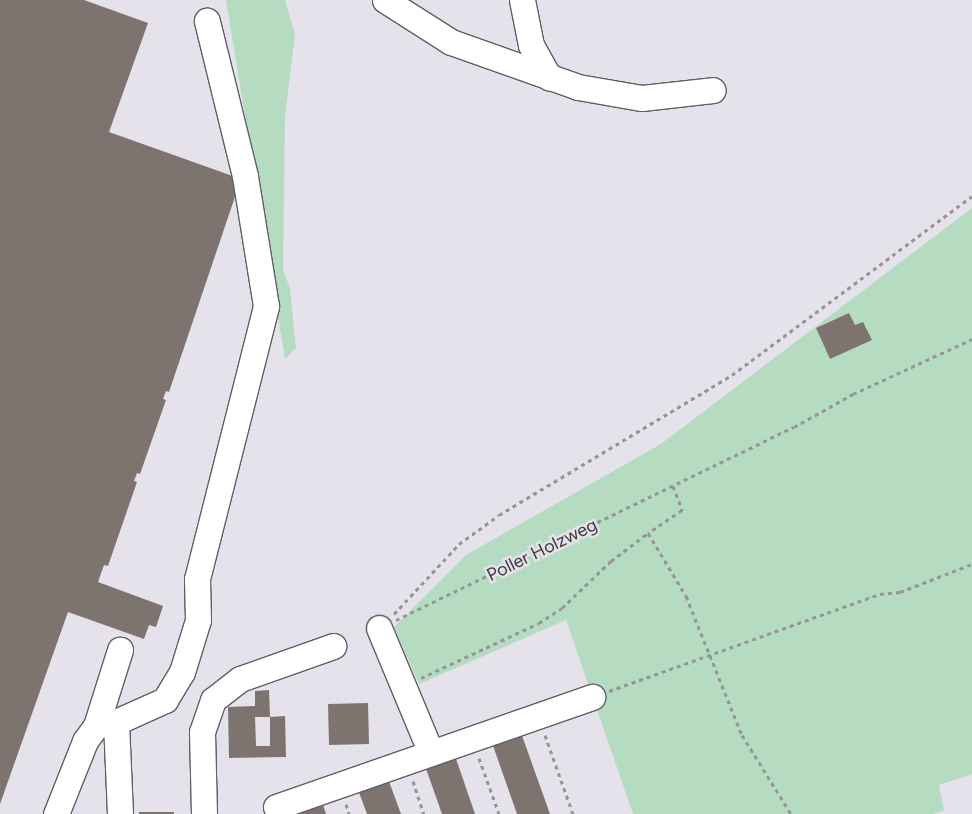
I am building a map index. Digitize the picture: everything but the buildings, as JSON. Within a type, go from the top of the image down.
[{"type":"street","points":[[385,0],[451,42],[578,86],[642,98],[713,90]]},
{"type":"street","points":[[522,0],[531,45],[549,77]]},
{"type":"street","points":[[56,814],[85,741],[106,724],[164,700],[182,672],[198,620],[197,579],[266,306],[245,176],[207,21]]},
{"type":"street","points":[[387,621],[404,686],[431,753]]},
{"type":"street","points":[[204,814],[202,732],[213,700],[240,679],[333,646]]},
{"type":"street","points":[[120,650],[106,724],[120,814]]},
{"type":"street","points":[[276,807],[592,697]]},
{"type":"path","points":[[387,621],[459,544],[499,515],[732,375],[972,196]]},
{"type":"path","name":"Poller Holzweg","points":[[387,621],[673,486],[853,394],[972,339]]},
{"type":"path","points":[[404,686],[539,623],[562,608],[611,561],[682,510],[673,486]]},
{"type":"path","points":[[648,534],[686,596],[742,735],[791,814]]},
{"type":"path","points":[[592,697],[710,653],[880,594],[900,592],[972,564]]},
{"type":"path","points":[[538,716],[573,814]]},
{"type":"path","points":[[473,738],[499,814]]},
{"type":"path","points":[[406,762],[424,814]]},
{"type":"green space","points":[[226,0],[285,0],[295,34],[285,116],[283,269],[290,289],[296,348],[285,359]]},
{"type":"green space","points":[[972,208],[972,774],[939,785],[944,810],[934,814],[633,814],[566,620],[419,684],[394,627],[466,555],[661,444]]}]
